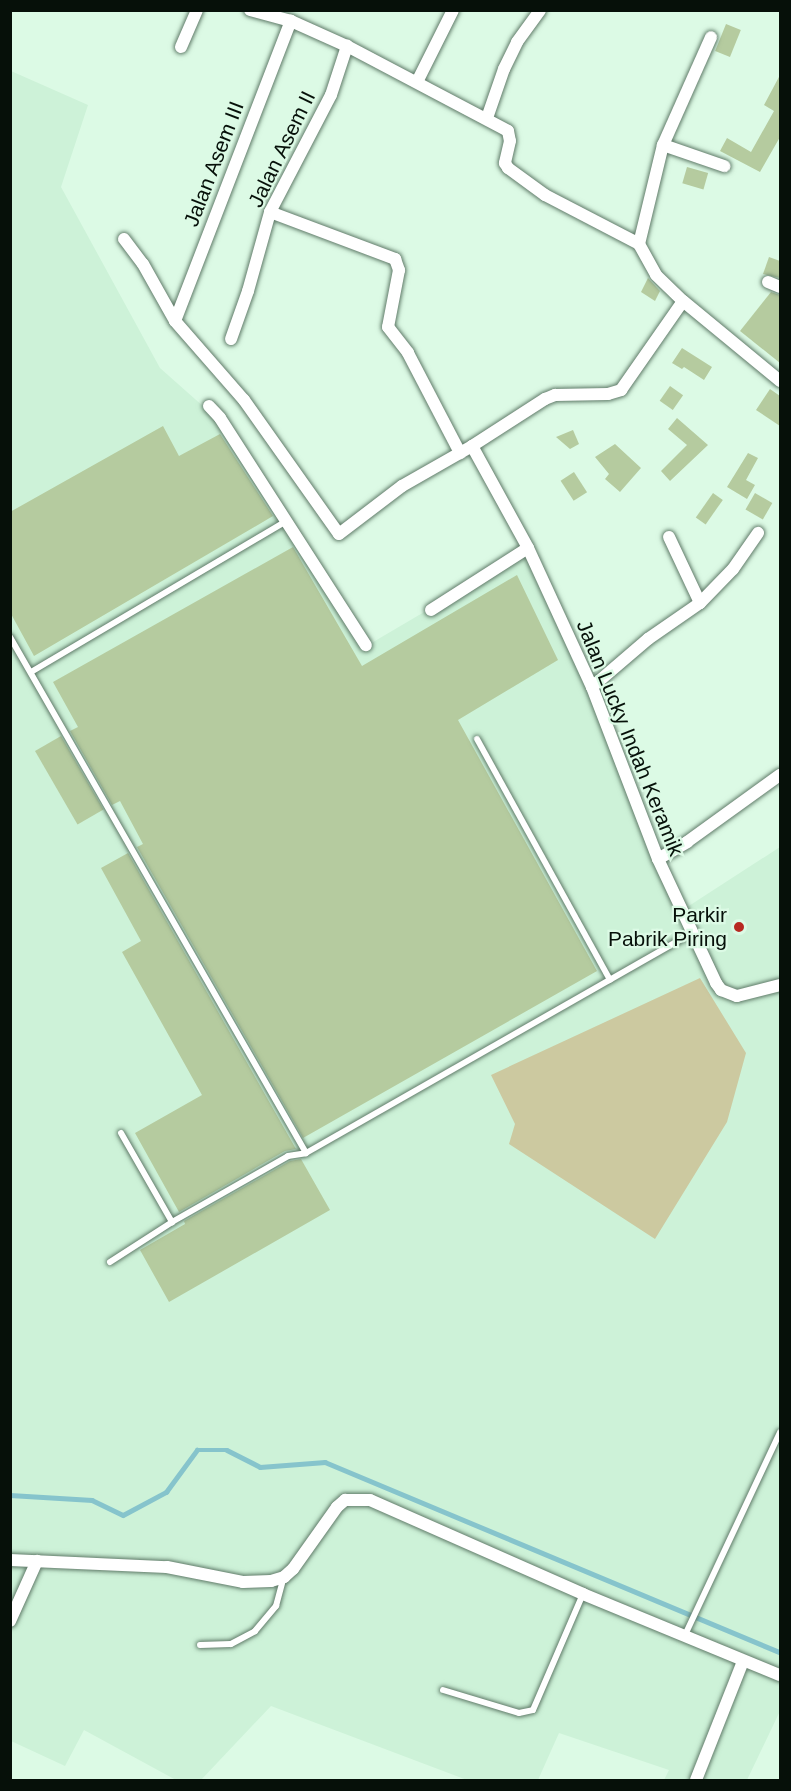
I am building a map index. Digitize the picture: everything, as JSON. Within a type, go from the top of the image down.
[{"type":"street","points":[[181,47],[196,10]]},
{"type":"street","points":[[250,10],[291,21],[347,46],[488,118],[508,131],[510,141],[505,163],[516,174],[545,195],[639,244],[649,266],[684,301],[780,381]]},
{"type":"street","points":[[417,82],[453,10]]},
{"type":"street","points":[[488,118],[509,60],[540,10]]},
{"type":"street","name":"Jalan Asem III","points":[[175,321],[291,21]]},
{"type":"street","points":[[639,244],[663,145],[711,37]]},
{"type":"street","name":"Jalan Asem II","points":[[231,339],[248,291],[270,212],[331,95],[347,46]]},
{"type":"street","points":[[663,145],[724,166]]},
{"type":"street","points":[[270,212],[395,259],[399,270],[388,327],[408,353],[460,453]]},
{"type":"street","points":[[124,239],[143,264],[175,321],[244,400],[339,534],[402,486],[555,395],[608,394],[621,390],[684,301]]},
{"type":"street","points":[[768,282],[780,287]]},
{"type":"street","points":[[209,406],[220,418],[366,645]]},
{"type":"street","name":"Jalan Lucky Indah Keramik","points":[[472,446],[528,548],[592,687],[658,859],[691,933],[721,990],[737,996],[780,985]]},
{"type":"street","points":[[592,687],[648,639],[700,603],[733,569],[759,533]]},
{"type":"street","points":[[669,537],[700,603]]},
{"type":"street","points":[[431,610],[528,548]]},
{"type":"street","points":[[658,859],[687,842],[780,776]]},
{"type":"street","points":[[10,1560],[167,1567],[257,1583],[284,1577],[293,1569],[337,1507],[345,1500],[370,1500],[583,1594],[687,1629],[743,1661],[780,1675]]},
{"type":"street","points":[[10,1621],[37,1561]]},
{"type":"street","points":[[696,1780],[743,1661]]},
{"type":"lane","points":[[31,672],[286,521]]},
{"type":"lane","points":[[10,638],[306,1153]]},
{"type":"lane","points":[[477,739],[610,980]]},
{"type":"lane","points":[[110,1262],[172,1222],[288,1156],[306,1153],[691,933]]},
{"type":"lane","points":[[121,1133],[172,1222]]},
{"type":"lane","points":[[687,1629],[700,1597],[780,1432]]},
{"type":"lane","points":[[200,1645],[231,1644],[255,1631],[276,1606],[284,1577]]},
{"type":"lane","points":[[443,1690],[519,1713],[533,1710],[583,1594]]},
{"type":"shaded area","points":[[11,71],[88,105],[61,187],[160,368],[222,423],[363,648],[526,552],[594,701],[678,913],[780,847],[780,1711],[747,1780],[664,1780],[669,1770],[559,1733],[538,1780],[467,1780],[271,1706],[201,1780],[176,1780],[84,1730],[65,1766],[11,1741]]},
{"type":"shaded area","points":[[700,978],[746,1053],[727,1122],[655,1239],[509,1144],[515,1124],[491,1075]]},
{"type":"building","points":[[726,24],[741,30],[730,57],[715,51]]},
{"type":"building","points":[[780,75],[780,137],[760,172],[720,151],[727,138],[751,152],[774,111],[764,105]]},
{"type":"building","points":[[687,167],[708,173],[703,189],[682,183]]},
{"type":"building","points":[[769,257],[780,261],[780,278],[763,274]]},
{"type":"building","points":[[648,278],[660,291],[655,301],[641,292]]},
{"type":"building","points":[[771,292],[780,295],[780,363],[740,331]]},
{"type":"building","points":[[682,348],[712,367],[704,380],[684,367],[682,369],[672,363]]},
{"type":"building","points":[[670,386],[683,395],[673,410],[660,401]]},
{"type":"building","points":[[770,389],[780,396],[780,426],[756,410]]},
{"type":"building","points":[[677,418],[708,445],[670,481],[661,471],[687,445],[668,429]]},
{"type":"building","points":[[163,426],[179,456],[220,434],[273,516],[34,656],[10,612],[10,512]]},
{"type":"building","points":[[573,430],[579,444],[570,449],[556,437]]},
{"type":"building","points":[[615,444],[641,468],[620,492],[605,479],[609,474],[595,457]]},
{"type":"building","points":[[748,453],[758,458],[746,480],[755,485],[747,499],[727,487]]},
{"type":"building","points":[[574,472],[587,492],[574,501],[561,481]]},
{"type":"building","points":[[713,493],[723,500],[706,524],[696,518]]},
{"type":"building","points":[[755,493],[772,503],[763,519],[746,509]]},
{"type":"building","points":[[293,547],[362,666],[517,575],[558,660],[458,720],[597,971],[303,1138],[137,847],[143,844],[120,801],[112,805],[70,731],[78,727],[53,682]]},
{"type":"building","points":[[61,736],[104,810],[78,825],[35,751]]},
{"type":"building","points":[[128,853],[296,1149],[285,1151],[179,1212],[135,1133],[202,1095],[122,952],[141,941],[101,868]]},
{"type":"building","points":[[301,1159],[330,1210],[169,1302],[140,1250],[185,1224],[184,1221],[290,1161]]},
{"type":"waterway","points":[[10,1495],[92,1500],[123,1515],[166,1492],[197,1450],[227,1450],[260,1467],[325,1462],[780,1652]]},
{"type":"place","name":"Parkir Pabrik Piring","points":[[739,927]]}]
